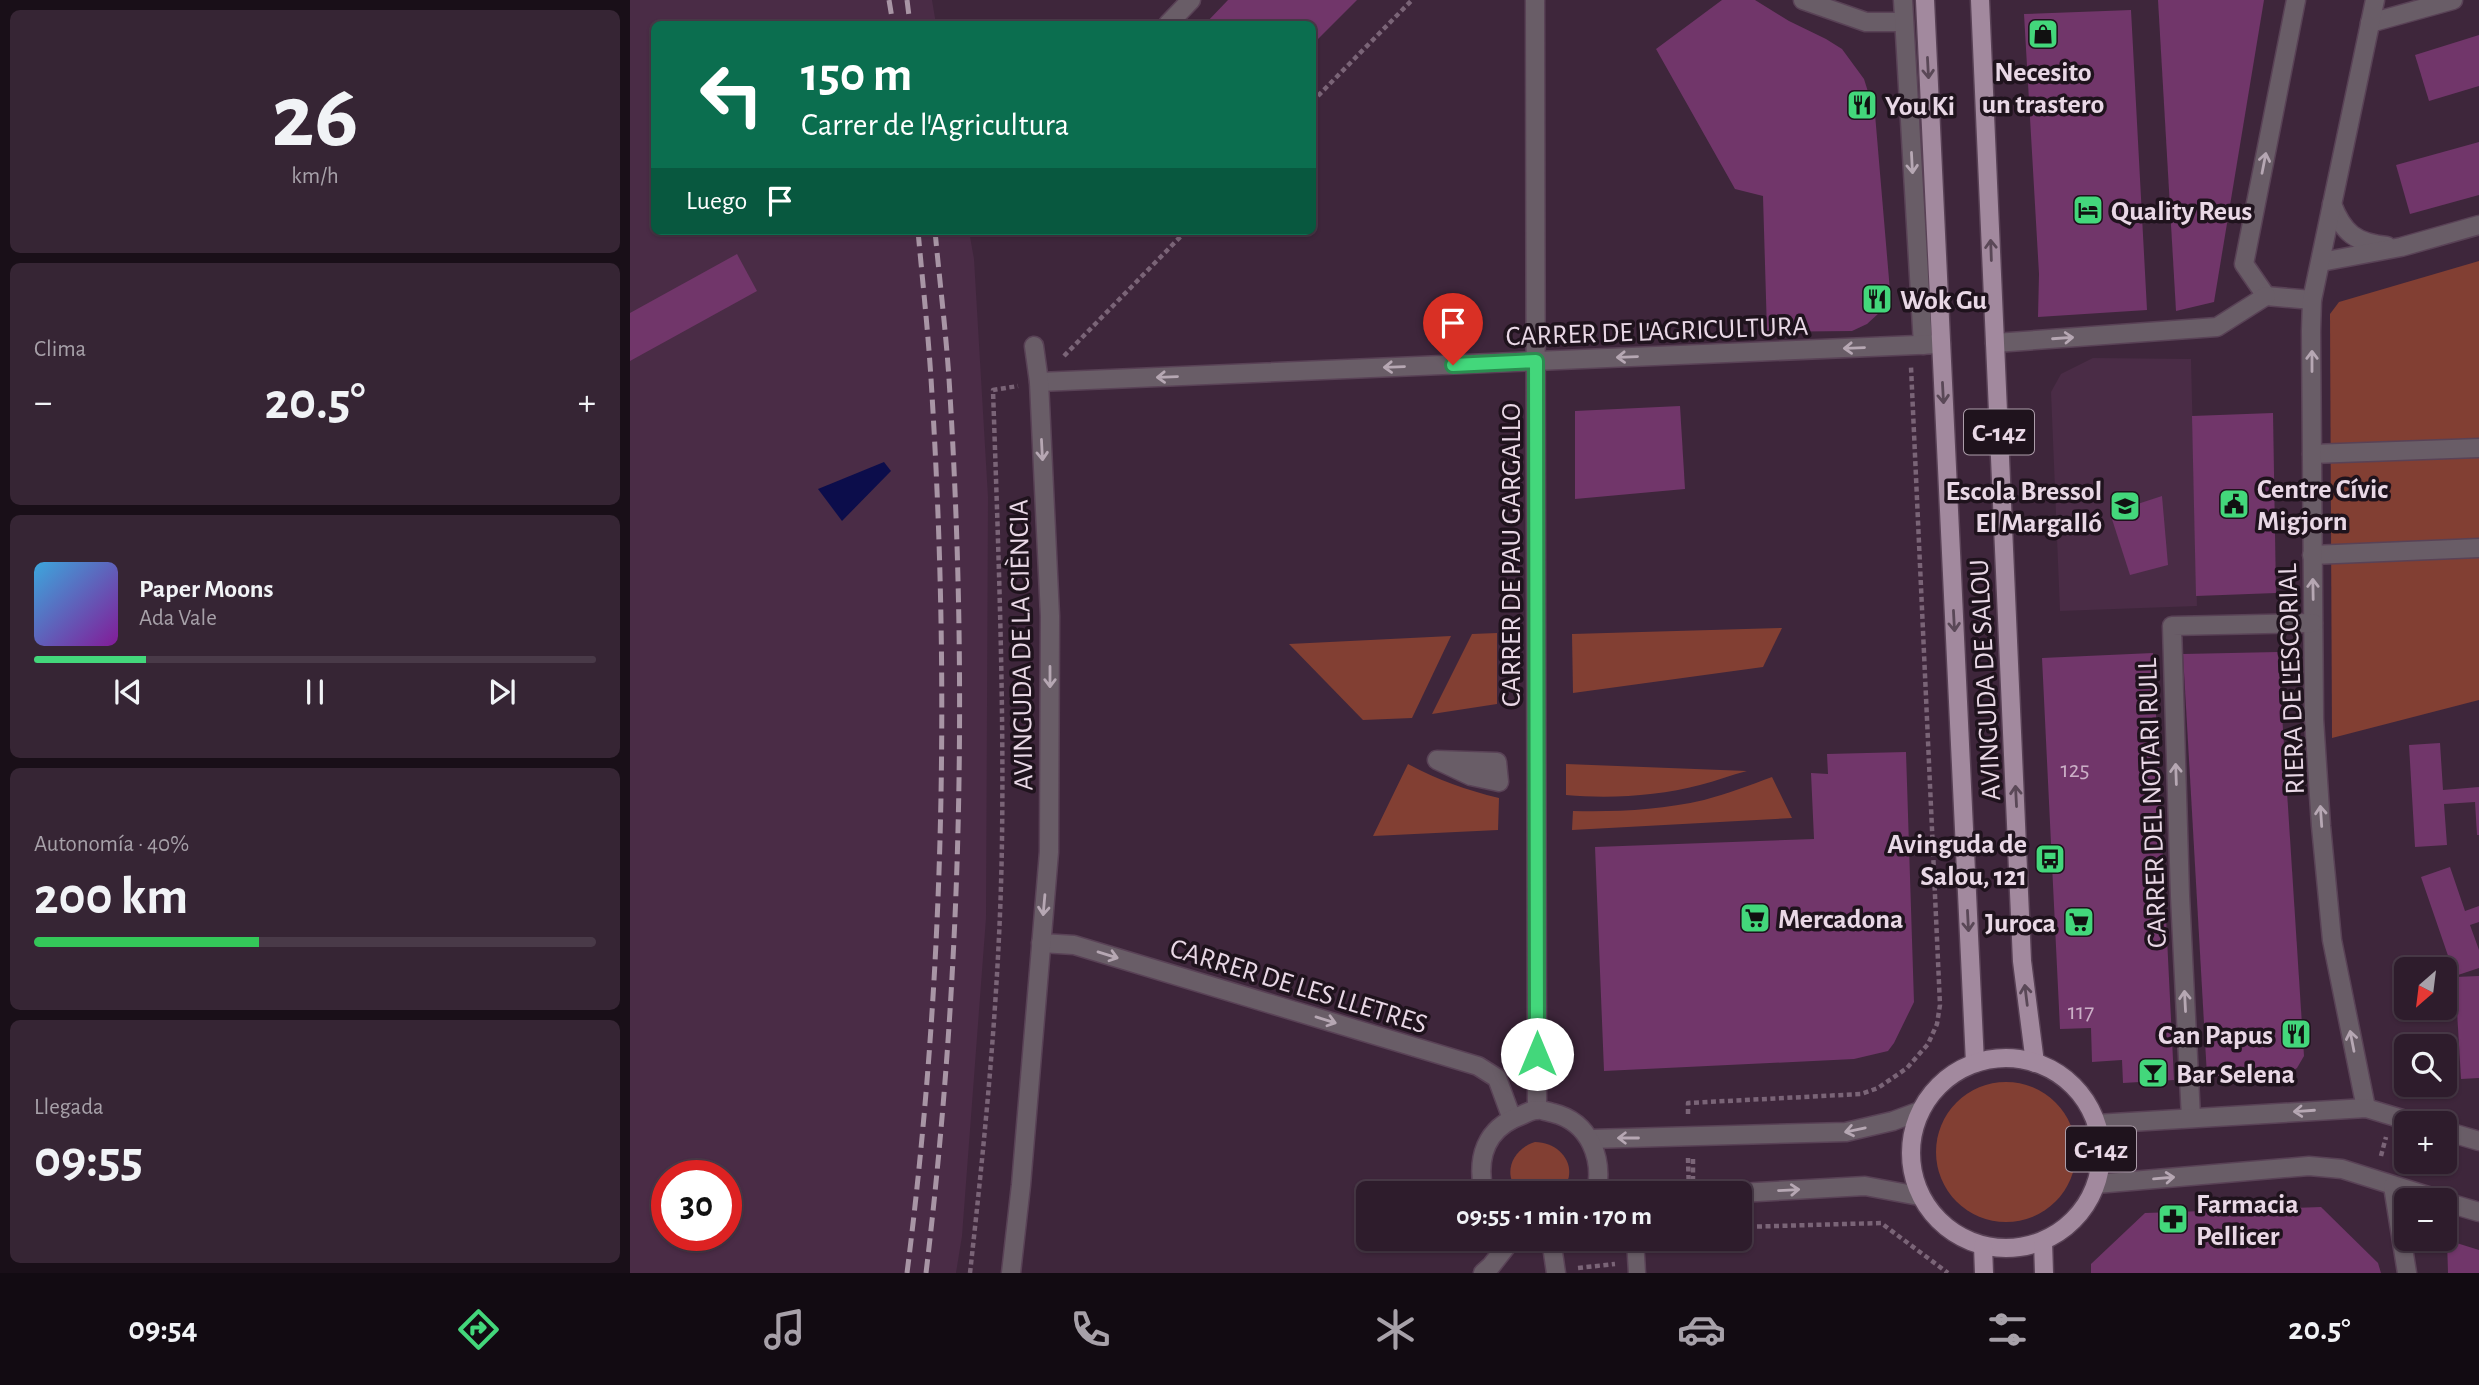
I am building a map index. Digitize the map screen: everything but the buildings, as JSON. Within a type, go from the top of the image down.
[{"type":"main road","name":"C-14z","points":[[1925,0],[1932,345],[1975,1063]]},
{"type":"main road","name":"AVINGUDA DE SALOU","points":[[1980,0],[2022,961],[2035,1063]]},
{"type":"main road","name":"C-14z","points":[[2015,1059],[2035,1063],[2047,1067],[2068,1082],[2086,1101],[2096,1124],[2101,1160],[2096,1184],[2081,1212],[2057,1234],[2043,1241],[2007,1249],[1963,1239],[1919,1196],[1911,1160],[1912,1135],[1920,1111],[1944,1082],[1975,1063],[2015,1059]]},
{"type":"main road","points":[[2043,1241],[2044,1273]]},
{"type":"main road","points":[[1983,1245],[1984,1273]]},
{"type":"street","points":[[1171,21],[1190,0]]},
{"type":"street","name":"CARRER DE PAU GARGALLO","points":[[1535,0],[1537,1110]]},
{"type":"street","points":[[1803,0],[1866,22],[1904,22]]},
{"type":"street","points":[[1903,0],[1932,345]]},
{"type":"street","points":[[2266,296],[2245,264],[2296,0]]},
{"type":"street","name":"RIERA DE L'ESCORIAL","points":[[2366,1108],[2332,940],[2314,719],[2312,300],[2375,0]]},
{"type":"street","points":[[2370,23],[2453,0]]},
{"type":"street","points":[[2332,204],[2339,223],[2347,232],[2365,243],[2401,247]]},
{"type":"street","points":[[2320,262],[2401,247],[2479,225]]},
{"type":"street","points":[[1995,343],[2217,327],[2266,296],[2312,300]]},
{"type":"street","name":"CARRER DE L'AGRICULTURA","points":[[1039,382],[1932,345]]},
{"type":"street","name":"AVINGUDA DE LA CIÈNCIA","points":[[1011,1273],[1049,852],[1050,616],[1039,382],[1034,346]]},
{"type":"street","points":[[2312,454],[2479,448]]},
{"type":"street","points":[[2312,555],[2479,548]]},
{"type":"street","name":"CARRER DEL NOTARI RULL","points":[[2191,1118],[2172,626],[2313,623]]},
{"type":"street","name":"CARRER DE LES LLETRES","points":[[1041,943],[1074,945],[1478,1066],[1497,1078],[1512,1119]]},
{"type":"street","points":[[2096,1124],[2366,1108],[2392,1115]]},
{"type":"street","points":[[1481,1181],[1482,1154],[1492,1135],[1512,1119],[1537,1110],[1561,1115],[1576,1124],[1590,1139],[1596,1151],[1599,1181]]},
{"type":"street","points":[[1590,1139],[1846,1132],[1893,1121],[1920,1111]]},
{"type":"street","points":[[2457,1135],[2479,1142]]},
{"type":"street","points":[[2096,1184],[2309,1166],[2342,1169],[2400,1188]]},
{"type":"street","points":[[1752,1192],[1865,1186],[1919,1196]]},
{"type":"street","points":[[2393,1186],[2407,1273]]},
{"type":"street","points":[[2457,1205],[2479,1212]]},
{"type":"street","points":[[1483,1273],[1503,1251]]},
{"type":"street","points":[[1553,1251],[1556,1272]]},
{"type":"path","points":[[1316,98],[1412,0]]},
{"type":"path","points":[[970,1273],[993,1046],[1002,841],[1001,630],[993,390],[1039,382],[1182,235]]},
{"type":"path","points":[[1688,1103],[1861,1094],[1878,1088],[1907,1068],[1928,1044],[1937,1024],[1940,1005],[1911,363],[1932,345]]},
{"type":"path","points":[[1843,1096],[1846,1132]]},
{"type":"path","points":[[2375,1180],[2392,1115]]},
{"type":"path","points":[[1693,1137],[1693,1181]]},
{"type":"path","points":[[1852,1187],[1855,1224]]},
{"type":"path","points":[[1752,1227],[1881,1223],[1948,1273]]},
{"type":"path","points":[[1556,1272],[1637,1267]]},
{"type":"shaded area","points":[[630,0],[932,0],[936,21],[651,21],[651,235],[970,235],[974,259],[988,497],[986,918],[962,1236],[956,1273],[630,1273]]},
{"type":"shaded area","points":[[2479,261],[2479,700],[2332,738],[2330,314],[2339,302]]},
{"type":"shaded area","name":"Escola Bressol El Margalló","points":[[2093,358],[2191,359],[2197,606],[2060,611],[2051,392],[2061,374]]},
{"type":"shaded area","points":[[884,462],[891,471],[842,521],[818,489]]},
{"type":"shaded area","points":[[1782,628],[1763,667],[1573,693],[1572,634]]},
{"type":"shaded area","points":[[1497,633],[1497,704],[1432,714],[1472,634]]},
{"type":"shaded area","points":[[1451,636],[1412,718],[1363,720],[1289,644]]},
{"type":"shaded area","points":[[1408,764],[1452,784],[1499,798],[1498,830],[1373,836]]},
{"type":"shaded area","points":[[1566,764],[1747,771],[1668,792],[1634,796],[1583,796],[1566,795]]},
{"type":"shaded area","points":[[1772,777],[1792,818],[1572,830],[1573,811],[1639,810],[1672,806],[1704,800]]},
{"type":"shaded area","points":[[2006,1082],[2033,1087],[2056,1102],[2071,1125],[2076,1152],[2071,1179],[2056,1202],[2033,1217],[2006,1222],[1979,1217],[1956,1202],[1941,1179],[1936,1152],[1941,1125],[1956,1102],[1979,1087]]},
{"type":"shaded area","points":[[1545,1143],[1561,1153],[1569,1168],[1567,1181],[1512,1181],[1512,1163],[1520,1150],[1527,1145]]},
{"type":"railway","points":[[889,0],[892,21]]},
{"type":"railway","points":[[907,0],[910,21]]},
{"type":"railway","points":[[907,1273],[929,1055],[936,945],[942,725],[938,505],[931,374],[918,235]]},
{"type":"railway","points":[[926,1273],[938,1164],[954,945],[960,725],[956,505],[949,374],[935,235]]},
{"type":"place","name":"Necesito un trastero","points":[[2043,34]]},
{"type":"place","name":"You Ki","points":[[1862,105]]},
{"type":"place","name":"Quality Reus","points":[[2088,210]]},
{"type":"place","name":"Wok Gu","points":[[1877,299]]},
{"type":"place","name":"Centre Cívic Migjorn","points":[[2234,504]]},
{"type":"place","name":"Escola Bressol El Margalló","points":[[2125,506]]},
{"type":"place","name":"Avinguda de Salou, 121","points":[[2050,859]]},
{"type":"place","name":"Mercadona","points":[[1755,918]]},
{"type":"place","name":"Juroca","points":[[2079,922]]},
{"type":"place","name":"Can Papus","points":[[2296,1034]]},
{"type":"place","name":"Bar Selena","points":[[2153,1073]]},
{"type":"place","name":"Farmacia Pellicer","points":[[2173,1219]]},
{"type":"route","points":[[1453,365],[1536,361],[1537,1054]]}]
